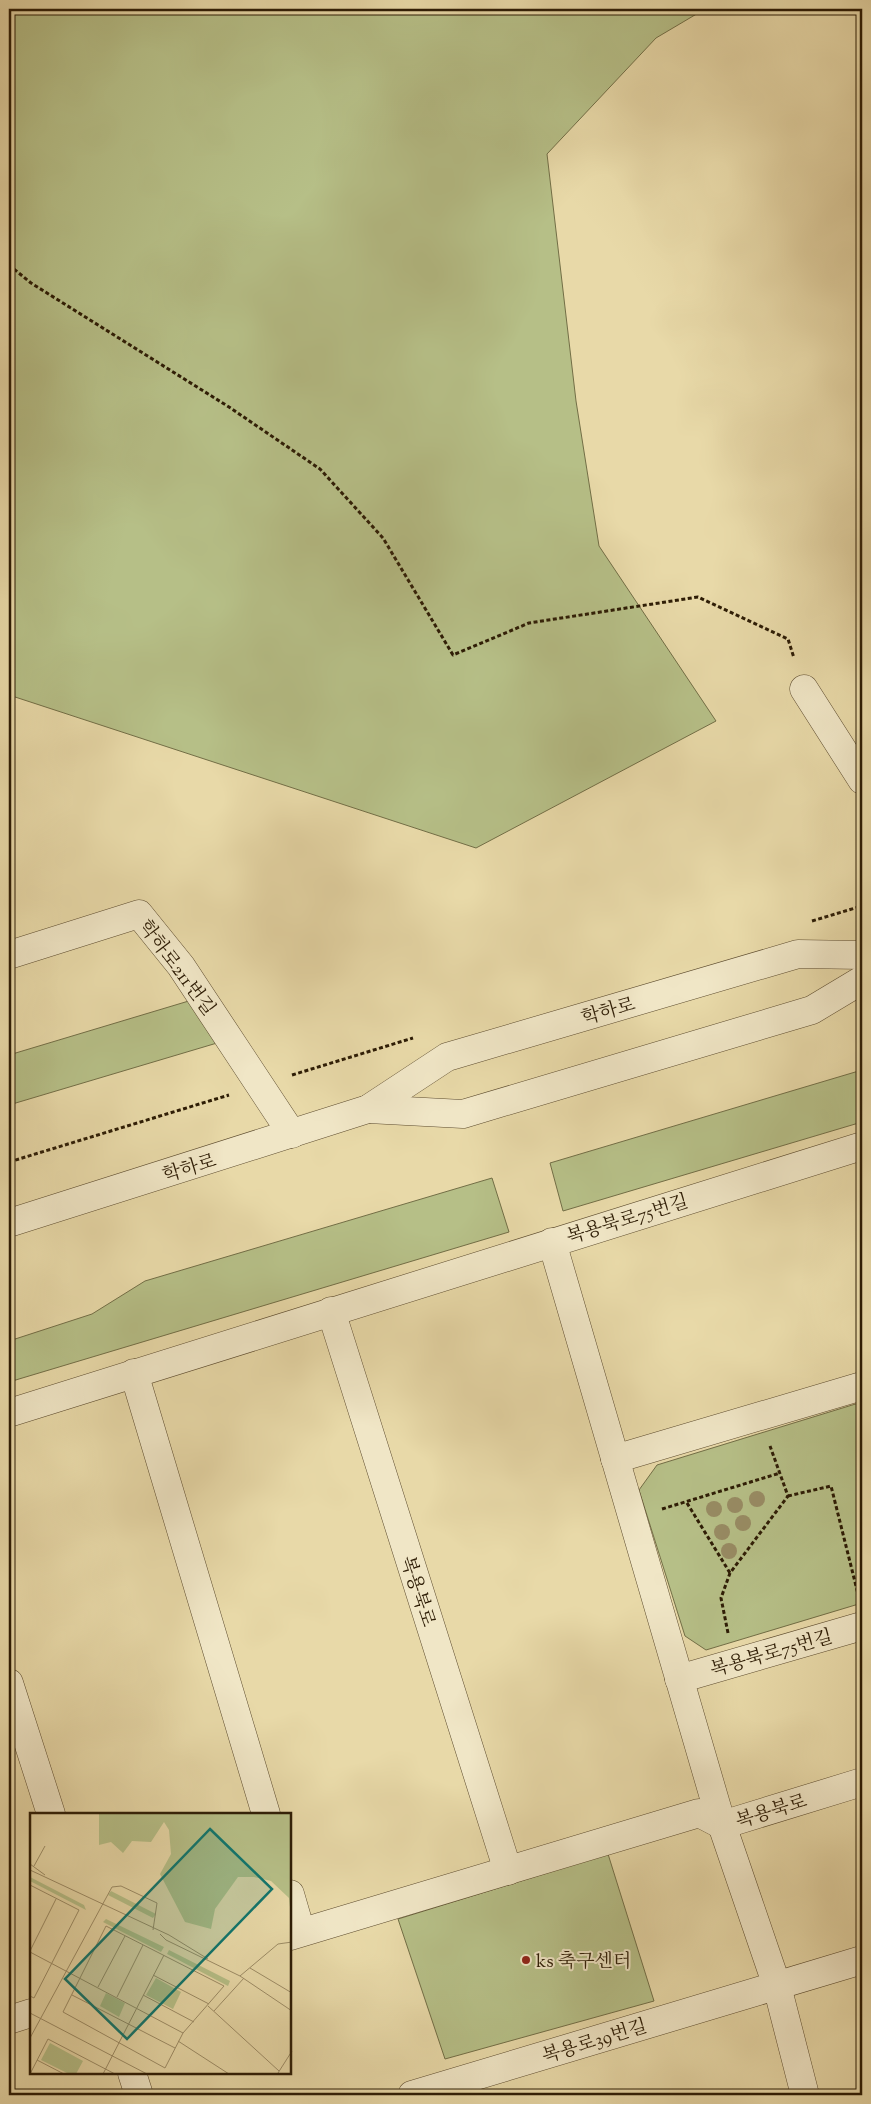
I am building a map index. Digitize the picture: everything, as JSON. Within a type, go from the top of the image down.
[{"type":"street","points":[[804,688],[862,780]]},
{"type":"street","name":"학하로211번길","points":[[9,955],[139,914],[181,966],[292,1134]]},
{"type":"street","name":"학하로","points":[[9,1223],[368,1109],[447,1057],[798,954],[862,956]]},
{"type":"street","name":"학하로","points":[[368,1109],[463,1114],[812,1010],[862,980]]},
{"type":"street","name":"복용북로75번길","points":[[722,1824],[552,1242],[862,1146]]},
{"type":"street","points":[[9,1413],[552,1242]]},
{"type":"street","name":"복용북로","points":[[331,1311],[508,1871]]},
{"type":"street","points":[[134,1373],[266,1813]]},
{"type":"street","points":[[615,1459],[862,1386]]},
{"type":"street","name":"복용북로75번길","points":[[679,1679],[862,1626]]},
{"type":"street","points":[[9,1683],[51,1813]]},
{"type":"street","name":"복용북로","points":[[291,1901],[296,1934],[699,1813],[722,1824],[862,1782]]},
{"type":"street","points":[[722,1824],[777,1986],[805,2095]]},
{"type":"street","name":"복용로39번길","points":[[412,2095],[862,1960]]},
{"type":"street","points":[[9,2020],[30,2013]]},
{"type":"street","points":[[132,2074],[139,2095]]},
{"type":"path","points":[[9,265],[31,283],[229,407],[320,469],[384,538],[453,654],[528,623],[698,597],[788,639],[804,688]]},
{"type":"path","points":[[9,1162],[224,1096]]},
{"type":"path","points":[[767,1440],[788,1496]]},
{"type":"path","points":[[653,1512],[780,1473]]},
{"type":"path","points":[[730,1639],[721,1598],[730,1574],[788,1496],[830,1486],[859,1598]]},
{"type":"path","points":[[687,1503],[730,1574]]},
{"type":"green space","points":[[9,9],[705,9],[656,38],[547,154],[576,401],[599,546],[716,721],[476,848],[9,695]]},
{"type":"green space","points":[[202,997],[217,1043],[9,1105],[9,1055]]},
{"type":"green space","points":[[862,1070],[862,1122],[563,1211],[550,1163]]},
{"type":"green space","points":[[492,1178],[509,1232],[9,1382],[9,1341],[92,1314],[145,1281]]},
{"type":"green space","points":[[862,1402],[862,1603],[706,1650],[685,1636],[639,1490],[657,1465]]},
{"type":"green space","name":"ks 축구센터","points":[[608,1854],[654,2001],[445,2059],[398,1919]]},
{"type":"place","name":"ks 축구센터","points":[[526,1960]]}]
